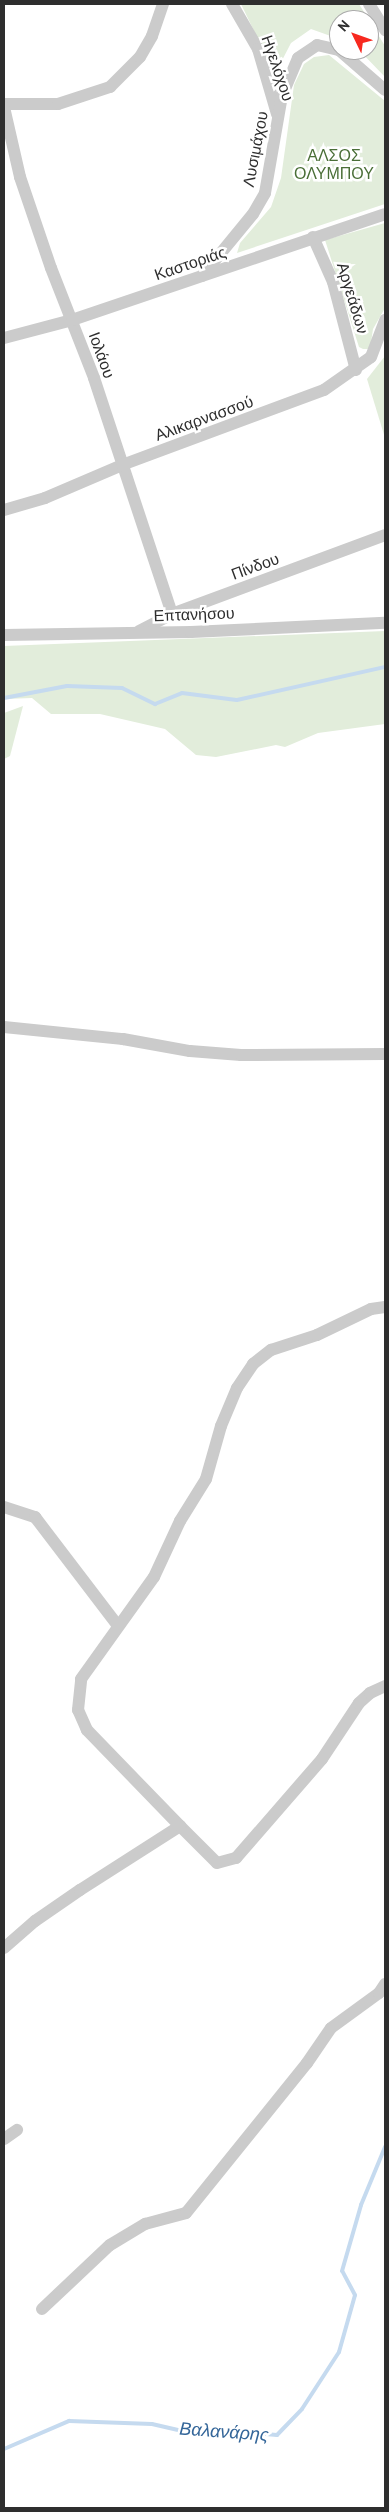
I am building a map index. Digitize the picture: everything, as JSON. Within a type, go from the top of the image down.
[{"type":"street","points":[[4,106],[58,104],[110,87],[140,57],[152,36],[163,4]]},
{"type":"street","name":"Ηγελόχου","points":[[232,4],[258,49],[277,116]]},
{"type":"street","points":[[369,4],[385,30]]},
{"type":"street","name":"Λυσιμάχου","points":[[202,276],[253,214],[265,193],[277,116],[287,80],[304,51],[323,45],[329,47]]},
{"type":"street","name":"Λυσιμάχου","points":[[350,60],[385,90]]},
{"type":"street","name":"Ιολάου","points":[[4,106],[20,177],[51,268],[72,320],[172,614]]},
{"type":"street","name":"Καστοριάς","points":[[4,338],[72,320],[385,214]]},
{"type":"street","name":"Αργεάδων","points":[[313,238],[334,282],[356,370]]},
{"type":"street","name":"Αλικαρνασσού","points":[[4,510],[45,498],[122,465],[308,397],[356,370],[374,352],[385,320]]},
{"type":"street","name":"Πίνδου","points":[[137,633],[172,614],[385,535]]},
{"type":"street","name":"Επτανήσου","points":[[4,635],[137,633],[385,622]]},
{"type":"street","points":[[4,1027],[123,1038],[207,1052],[385,1054]]},
{"type":"street","points":[[385,1307],[371,1309],[317,1334],[271,1350],[253,1364],[233,1395],[206,1479],[180,1522],[154,1577],[81,1679],[78,1710],[87,1730],[217,1863],[236,1858],[322,1759],[359,1703],[370,1692],[385,1686]]},
{"type":"street","points":[[4,1506],[35,1517],[118,1626]]},
{"type":"street","points":[[4,1948],[35,1921],[180,1826]]},
{"type":"street","points":[[42,2309],[110,2244],[145,2224],[186,2213],[307,2063],[331,2028],[379,1993],[385,1984]]},
{"type":"street","points":[[4,2139],[17,2130]]},
{"type":"green space","points":[[241,4],[359,4],[363,10],[329,10],[329,35],[311,29],[291,43],[275,74]]},
{"type":"green space","points":[[379,36],[385,46],[385,77],[369,60],[379,60]]},
{"type":"green space","name":"ΑΛΣΟΣ ΟΛΥΜΠΟΥ","points":[[329,55],[329,60],[335,60],[385,101],[385,204],[237,253],[240,243],[271,207],[281,178],[294,85],[304,64],[314,57]]},
{"type":"green space","name":"ΑΛΣΟΣ ΟΛΥΜΠΟΥ","points":[[385,223],[385,308],[373,329],[370,349],[363,349],[359,347],[325,240]]},
{"type":"green space","points":[[385,356],[385,438],[367,379]]},
{"type":"green space","points":[[385,631],[385,724],[318,733],[285,747],[276,745],[216,757],[196,755],[165,729],[100,714],[51,714],[32,698],[4,699],[4,646]]},
{"type":"green space","points":[[23,706],[10,756],[4,759],[4,713]]},
{"type":"waterway","points":[[4,698],[67,686],[122,688],[155,704],[182,693],[237,700],[385,667]]},
{"type":"waterway","name":"Βαλανάρης","points":[[4,2449],[69,2421],[152,2424],[191,2433],[230,2431],[277,2435],[302,2409],[339,2352],[355,2295],[342,2271],[361,2205],[385,2147]]}]
